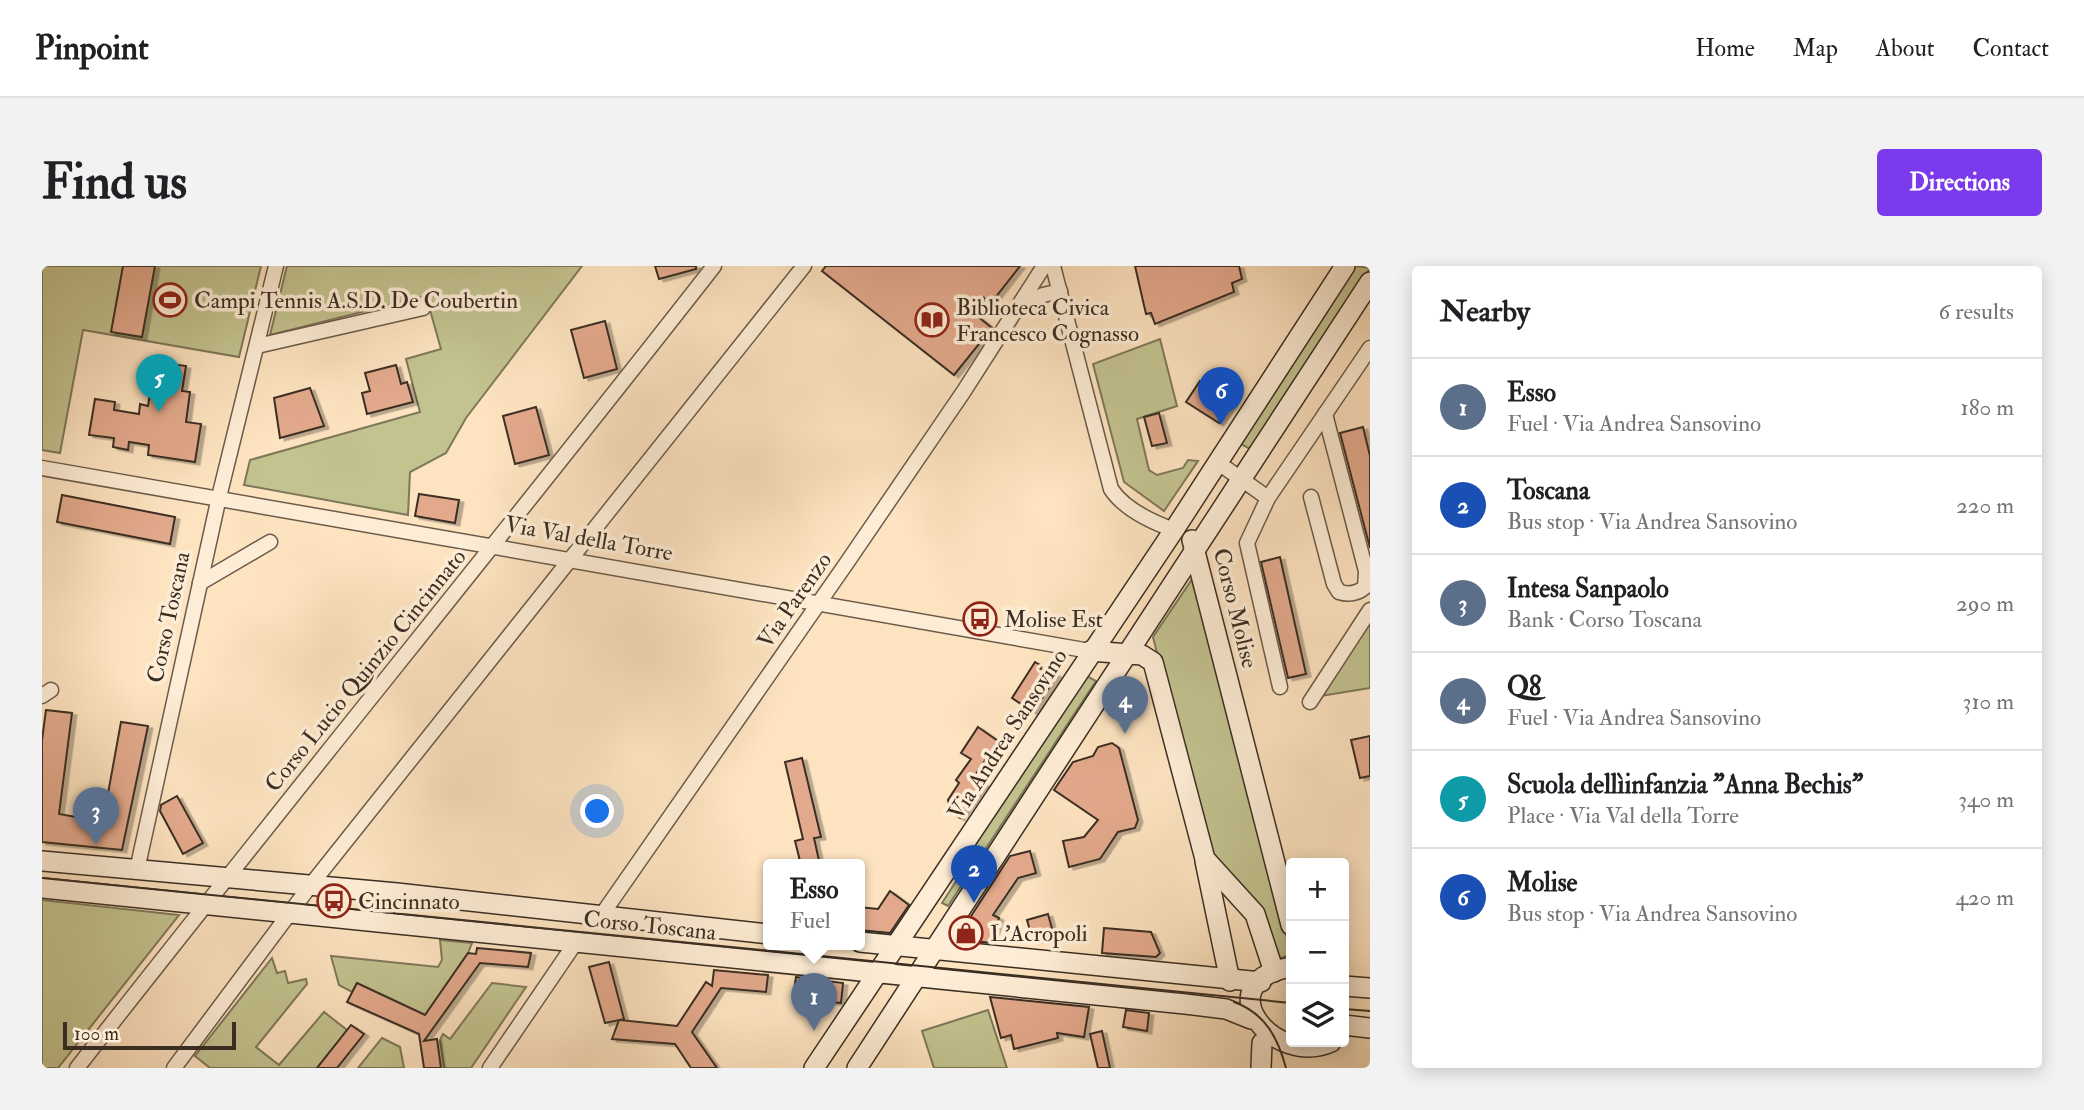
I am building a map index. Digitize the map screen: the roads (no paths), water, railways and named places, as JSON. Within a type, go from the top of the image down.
[{"type":"street","name":"Corso Toscana","points":[[137,870],[219,497],[276,266]]},
{"type":"street","name":"Corso Lucio Quinzio Cincinnato","points":[[76,1068],[225,878],[495,546],[714,266]]},
{"type":"street","points":[[174,1068],[310,886],[804,266]]},
{"type":"street","name":"Via Parenzo","points":[[601,916],[820,603],[1020,307],[1028,286],[1044,266]]},
{"type":"street","name":"Corso Molise","points":[[1054,266],[1111,489],[1122,502],[1151,521],[1191,538],[1195,545],[1290,921]]},
{"type":"street","name":"Via Andrea Sansovino","points":[[814,1068],[1090,651],[1174,530],[1345,266]]},
{"type":"street","points":[[857,1068],[934,949],[1137,654],[1143,628],[1370,282]]},
{"type":"street","points":[[1020,307],[1043,295],[1060,291]]},
{"type":"street","points":[[257,346],[423,308]]},
{"type":"street","points":[[1280,687],[1247,543],[1268,498],[1370,348]]},
{"type":"street","points":[[1311,497],[1334,584],[1339,592],[1360,592],[1365,587],[1366,571],[1325,414]]},
{"type":"street","points":[[1217,462],[1268,498]]},
{"type":"street","name":"Via Val della Torre","points":[[42,468],[1090,651],[1137,654]]},
{"type":"street","points":[[200,583],[270,542]]},
{"type":"street","points":[[1133,590],[1143,628]]},
{"type":"street","points":[[1310,702],[1370,610]]},
{"type":"street","points":[[1137,654],[1156,669],[1205,859],[1230,981]]},
{"type":"street","points":[[1205,859],[1255,914],[1276,974]]},
{"type":"street","name":"Corso Toscana","points":[[42,860],[763,933]]},
{"type":"street","name":"Corso Toscana","points":[[42,888],[1185,1004],[1226,1009],[1251,1019]]},
{"type":"street","points":[[489,1068],[576,942]]},
{"type":"street","points":[[865,942],[1230,981],[1276,974]]},
{"type":"street","points":[[1276,974],[1252,1000],[1251,1019],[1255,1034],[1262,1044],[1291,1058],[1328,1053]]},
{"type":"street","points":[[1349,986],[1370,988]]},
{"type":"street","points":[[1349,1026],[1370,1028]]},
{"type":"street","points":[[1261,1068],[1262,1044]]},
{"type":"tram line","points":[[42,878],[1286,1002]]},
{"type":"tram line","points":[[1234,1002],[1254,1013],[1269,1028],[1286,1068]]},
{"type":"tram line","points":[[1349,1009],[1370,1011]]},
{"type":"place","name":"Campi Tennis A.S.D. De Coubertin","points":[[170,300]]},
{"type":"place","name":"Biblioteca Civica Francesco Cognasso","points":[[932,320]]},
{"type":"place","name":"Scuola dellìinfanzia \"Anna Bechis\"","points":[[159,412]]},
{"type":"place","name":"Molise","points":[[1221,425]]},
{"type":"place","name":"Molise Est","points":[[980,619]]},
{"type":"place","name":"Q8","points":[[1125,734]]},
{"type":"place","name":"Intesa Sanpaolo","points":[[96,845]]},
{"type":"place","name":"Cincinnato","points":[[334,901]]},
{"type":"place","name":"Toscana","points":[[974,903]]},
{"type":"place","name":"L'Acropoli","points":[[966,933]]},
{"type":"place","name":"Esso","points":[[814,1031]]}]
